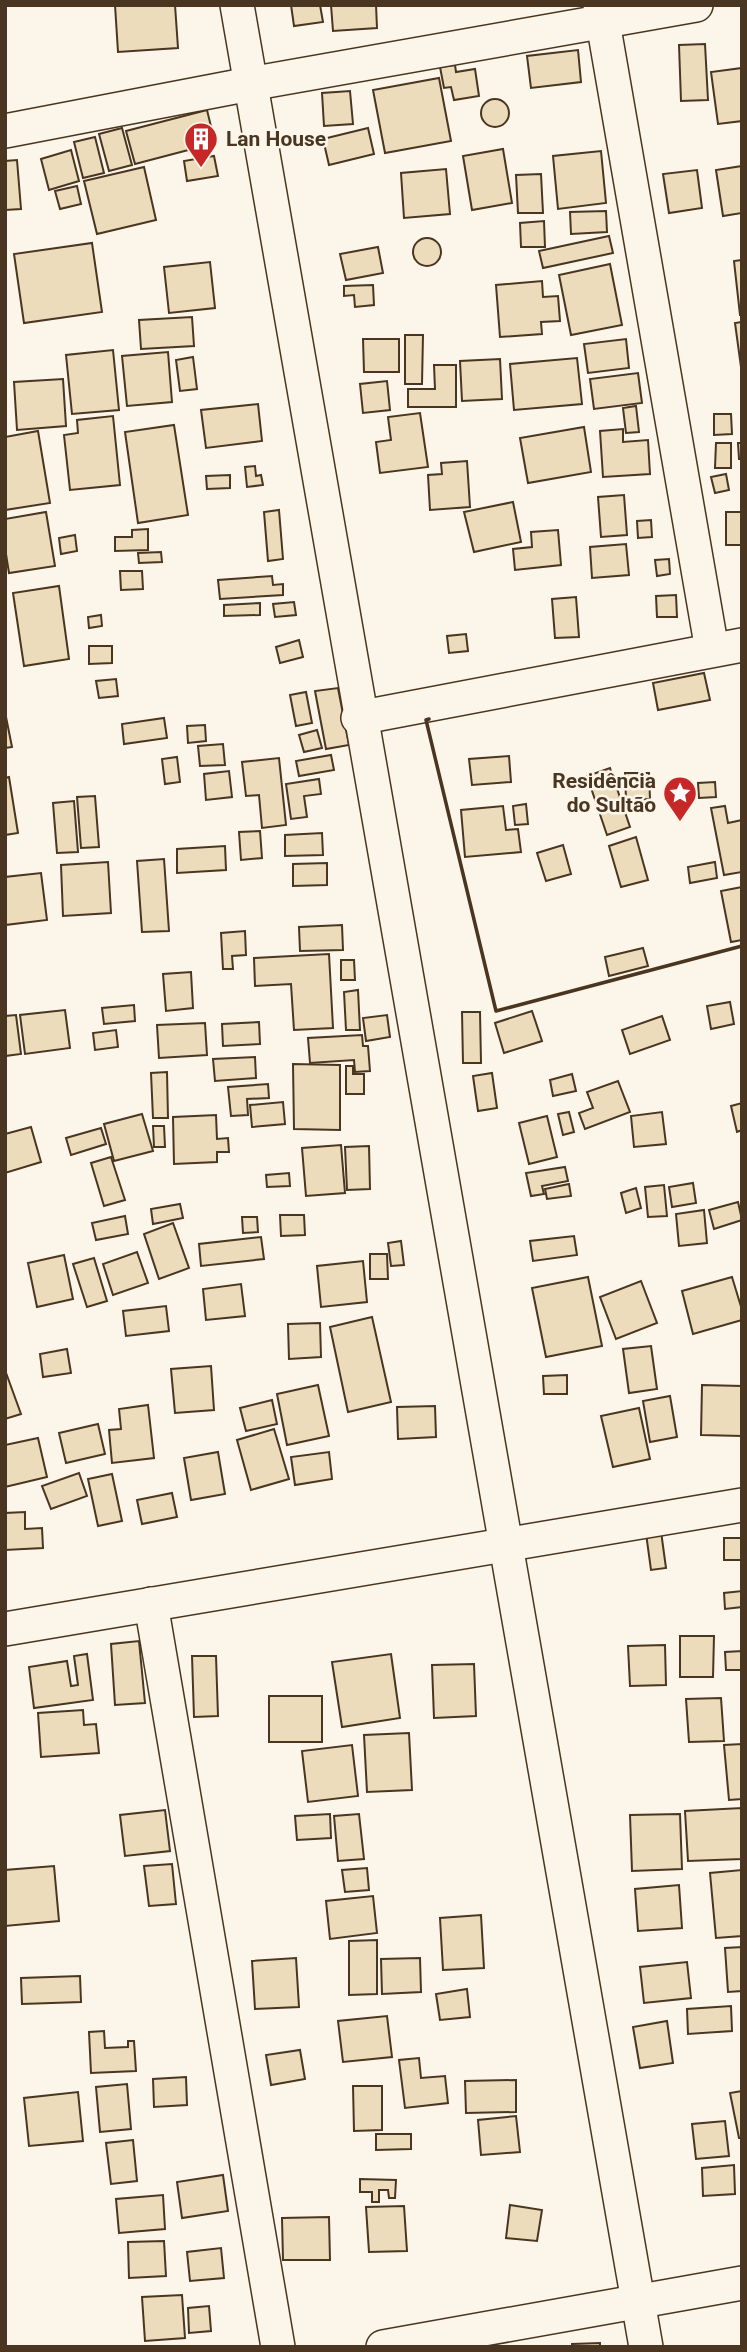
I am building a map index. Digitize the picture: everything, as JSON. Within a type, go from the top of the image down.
[{"type":"street","points":[[236,5],[358,718],[646,2347]]},
{"type":"street","points":[[5,131],[601,13],[696,5]]},
{"type":"street","points":[[358,718],[727,647],[601,13]]},
{"type":"street","points":[[5,1629],[742,1505]]},
{"type":"street","points":[[151,1604],[278,2347]]},
{"type":"street","points":[[383,2347],[742,2283]]},
{"type":"building","points":[[115,5],[175,5],[178,48],[118,52]]},
{"type":"building","points":[[291,5],[320,5],[323,22],[294,26]]},
{"type":"building","points":[[331,5],[376,5],[377,28],[333,31]]},
{"type":"building","points":[[705,44],[708,100],[681,101],[679,45]]},
{"type":"building","points":[[578,50],[581,82],[531,88],[527,56]]},
{"type":"building","points":[[455,65],[456,72],[475,69],[479,96],[454,100],[451,87],[444,88],[440,67]]},
{"type":"building","points":[[742,68],[742,121],[718,124],[711,72]]},
{"type":"building","points":[[439,78],[451,141],[385,153],[373,90]]},
{"type":"building","points":[[350,91],[353,124],[324,126],[322,93]]},
{"type":"building","points":[[495,99],[505,103],[509,113],[505,123],[495,127],[485,123],[481,113],[485,103]]},
{"type":"building","points":[[207,110],[215,143],[135,164],[126,131]]},
{"type":"building","points":[[122,128],[132,165],[109,171],[99,134]]},
{"type":"building","points":[[368,128],[374,154],[329,165],[323,139]]},
{"type":"building","points":[[95,137],[104,173],[83,178],[74,142]]},
{"type":"building","points":[[503,149],[512,203],[472,210],[463,156]]},
{"type":"building","points":[[71,150],[79,181],[49,190],[41,159]]},
{"type":"building","points":[[601,151],[606,203],[558,209],[553,156]]},
{"type":"building","name":"Lan House","points":[[214,156],[218,176],[187,181],[184,161]]},
{"type":"building","points":[[17,160],[21,209],[5,210],[5,161]]},
{"type":"building","points":[[742,166],[742,213],[723,216],[716,170]]},
{"type":"building","points":[[144,167],[156,220],[97,234],[84,181]]},
{"type":"building","points":[[446,169],[450,214],[404,218],[401,173]]},
{"type":"building","points":[[697,170],[702,208],[669,213],[663,174]]},
{"type":"building","points":[[541,174],[543,213],[518,213],[516,175]]},
{"type":"building","points":[[77,186],[81,204],[60,209],[55,191]]},
{"type":"building","points":[[606,211],[607,232],[571,234],[570,212]]},
{"type":"building","points":[[544,221],[545,247],[521,247],[520,223]]},
{"type":"building","points":[[609,236],[613,253],[543,268],[539,251]]},
{"type":"building","points":[[427,238],[437,242],[441,252],[437,262],[427,266],[417,262],[413,252],[417,242]]},
{"type":"building","points":[[92,243],[102,312],[24,323],[14,254]]},
{"type":"building","points":[[378,247],[383,273],[346,280],[340,254]]},
{"type":"building","points":[[742,260],[742,315],[740,315],[734,261]]},
{"type":"building","points":[[210,262],[215,308],[169,313],[164,267]]},
{"type":"building","points":[[610,264],[622,325],[571,335],[559,275]]},
{"type":"building","points":[[542,281],[543,297],[558,296],[560,321],[541,322],[542,334],[500,337],[496,285]]},
{"type":"building","points":[[373,285],[374,305],[355,307],[354,295],[344,296],[344,286]]},
{"type":"building","points":[[192,317],[194,346],[141,349],[139,320]]},
{"type":"building","points":[[742,322],[742,367],[741,367],[735,323]]},
{"type":"building","points":[[405,335],[423,335],[422,384],[405,384]]},
{"type":"building","points":[[363,339],[399,339],[399,372],[364,372]]},
{"type":"building","points":[[626,339],[629,368],[588,373],[584,344]]},
{"type":"building","points":[[113,350],[119,410],[72,414],[66,355]]},
{"type":"building","points":[[168,352],[172,402],[127,406],[122,356]]},
{"type":"building","points":[[193,357],[197,389],[180,391],[176,360]]},
{"type":"building","points":[[577,358],[582,404],[514,410],[510,364]]},
{"type":"building","points":[[500,359],[502,399],[462,401],[460,361]]},
{"type":"building","points":[[434,365],[456,365],[456,407],[408,407],[408,389],[435,389]]},
{"type":"building","points":[[638,373],[642,403],[594,409],[590,379]]},
{"type":"building","points":[[63,379],[66,426],[17,430],[14,382]]},
{"type":"building","points":[[387,381],[390,410],[363,413],[360,384]]},
{"type":"building","points":[[258,404],[262,441],[206,448],[201,410]]},
{"type":"building","points":[[636,406],[639,432],[626,433],[623,408]]},
{"type":"building","points":[[420,413],[428,467],[380,473],[376,442],[391,440],[388,417]]},
{"type":"building","points":[[714,414],[731,414],[732,434],[714,435]]},
{"type":"building","points":[[113,416],[120,485],[70,490],[64,435],[78,433],[77,420]]},
{"type":"building","points":[[174,425],[188,515],[138,523],[125,432]]},
{"type":"building","points":[[584,427],[591,472],[528,483],[520,438]]},
{"type":"building","points":[[623,429],[623,442],[648,440],[650,474],[603,477],[600,431]]},
{"type":"building","points":[[38,431],[50,503],[5,510],[5,437]]},
{"type":"building","points":[[716,443],[731,443],[731,468],[715,468]]},
{"type":"building","points":[[738,443],[742,443],[742,459],[739,459]]},
{"type":"building","points":[[467,461],[470,507],[430,510],[428,475],[442,474],[441,463]]},
{"type":"building","points":[[255,466],[256,476],[261,475],[263,485],[247,487],[245,467]]},
{"type":"building","points":[[726,474],[729,490],[715,493],[711,477]]},
{"type":"building","points":[[230,475],[230,488],[207,489],[206,476]]},
{"type":"building","points":[[624,495],[627,535],[601,537],[598,497]]},
{"type":"building","points":[[513,502],[521,542],[474,552],[464,512]]},
{"type":"building","points":[[279,510],[283,559],[268,561],[264,512]]},
{"type":"building","points":[[46,512],[55,566],[9,573],[5,548],[5,519]]},
{"type":"building","points":[[726,512],[742,512],[742,545],[726,545]]},
{"type":"building","points":[[651,520],[652,537],[638,538],[637,521]]},
{"type":"building","points":[[148,529],[148,550],[115,551],[115,537],[132,537],[132,530]]},
{"type":"building","points":[[558,530],[561,565],[515,570],[513,549],[532,547],[531,532]]},
{"type":"building","points":[[75,535],[77,551],[61,554],[59,538]]},
{"type":"building","points":[[626,544],[629,575],[592,578],[590,547]]},
{"type":"building","points":[[161,552],[162,562],[139,563],[138,553]]},
{"type":"building","points":[[669,559],[670,574],[657,576],[655,560]]},
{"type":"building","points":[[120,571],[142,571],[143,589],[121,590]]},
{"type":"building","points":[[272,576],[273,585],[283,584],[283,595],[220,599],[218,580]]},
{"type":"building","points":[[59,586],[69,659],[24,666],[13,593]]},
{"type":"building","points":[[676,595],[677,617],[657,617],[656,596]]},
{"type":"building","points":[[576,597],[579,637],[555,638],[552,599]]},
{"type":"building","points":[[294,602],[296,615],[275,617],[273,604]]},
{"type":"building","points":[[260,603],[260,615],[224,616],[224,605]]},
{"type":"building","points":[[101,615],[102,626],[89,628],[88,617]]},
{"type":"building","points":[[466,634],[468,651],[449,653],[447,636]]},
{"type":"building","points":[[299,640],[303,657],[280,663],[276,647]]},
{"type":"building","points":[[89,646],[112,646],[112,663],[89,664]]},
{"type":"building","points":[[704,673],[710,700],[658,710],[653,683]]},
{"type":"building","points":[[116,679],[118,696],[99,698],[96,681]]},
{"type":"building","points":[[338,688],[349,745],[326,749],[315,691]]},
{"type":"building","points":[[306,692],[312,723],[296,726],[290,695]]},
{"type":"building","points":[[5,712],[12,747],[5,748]]},
{"type":"building","points":[[164,718],[167,738],[124,744],[122,724]]},
{"type":"building","points":[[205,725],[206,741],[188,743],[187,726]]},
{"type":"building","points":[[317,730],[322,748],[304,752],[299,735]]},
{"type":"building","points":[[223,744],[225,765],[200,766],[198,746]]},
{"type":"building","points":[[331,755],[334,770],[299,776],[296,761]]},
{"type":"building","points":[[509,756],[511,782],[472,785],[469,759]]},
{"type":"building","points":[[177,757],[180,782],[165,784],[162,759]]},
{"type":"building","points":[[279,758],[286,825],[262,828],[259,795],[246,796],[242,762]]},
{"type":"building","points":[[610,768],[630,827],[607,835],[587,776]]},
{"type":"building","points":[[229,771],[232,797],[206,800],[204,774]]},
{"type":"building","points":[[625,773],[649,773],[650,799],[626,800]]},
{"type":"building","points":[[9,777],[18,833],[5,835],[5,778]]},
{"type":"building","points":[[319,779],[321,794],[304,796],[307,817],[291,819],[286,784]]},
{"type":"building","points":[[715,782],[716,797],[699,798],[698,783]]},
{"type":"building","points":[[95,796],[99,847],[81,848],[77,797]]},
{"type":"building","points":[[74,801],[78,852],[57,853],[53,803]]},
{"type":"building","points":[[526,804],[528,824],[515,825],[513,806]]},
{"type":"building","points":[[503,806],[506,830],[518,829],[521,852],[465,857],[461,810]]},
{"type":"building","points":[[725,806],[728,823],[742,820],[742,872],[724,875],[711,808]]},
{"type":"building","points":[[260,831],[262,858],[241,860],[239,832]]},
{"type":"building","points":[[322,833],[323,855],[285,856],[285,835]]},
{"type":"building","points":[[636,837],[648,880],[621,887],[609,846]]},
{"type":"building","points":[[563,845],[571,874],[546,881],[537,853]]},
{"type":"building","points":[[225,846],[226,870],[177,873],[177,849]]},
{"type":"building","points":[[164,859],[169,931],[142,932],[137,861]]},
{"type":"building","points":[[108,862],[111,913],[63,916],[61,865]]},
{"type":"building","points":[[715,862],[717,878],[690,883],[688,867]]},
{"type":"building","points":[[327,863],[327,885],[293,886],[293,864]]},
{"type":"building","points":[[41,873],[47,920],[5,925],[5,877]]},
{"type":"building","points":[[742,887],[742,940],[731,942],[721,891]]},
{"type":"building","points":[[342,925],[343,950],[300,951],[299,927]]},
{"type":"building","points":[[245,931],[246,955],[232,956],[233,969],[223,969],[221,933]]},
{"type":"building","points":[[643,948],[648,966],[609,976],[605,957]]},
{"type":"building","points":[[329,954],[333,1028],[294,1030],[291,984],[255,986],[254,958]]},
{"type":"building","points":[[341,960],[354,960],[355,980],[341,980]]},
{"type":"building","points":[[191,972],[193,1008],[166,1011],[163,974]]},
{"type":"building","points":[[358,990],[360,1030],[346,1030],[344,992]]},
{"type":"building","points":[[730,1002],[734,1024],[711,1029],[707,1006]]},
{"type":"building","points":[[134,1005],[135,1021],[104,1024],[102,1008]]},
{"type":"building","points":[[65,1010],[70,1048],[25,1054],[20,1015]]},
{"type":"building","points":[[532,1011],[542,1041],[504,1053],[495,1023]]},
{"type":"building","points":[[462,1012],[480,1012],[481,1063],[463,1063]]},
{"type":"building","points":[[16,1015],[21,1054],[5,1056],[5,1016]]},
{"type":"building","points":[[387,1015],[390,1037],[366,1041],[363,1018]]},
{"type":"building","points":[[662,1016],[670,1040],[630,1054],[622,1030]]},
{"type":"building","points":[[259,1022],[260,1044],[223,1046],[222,1024]]},
{"type":"building","points":[[205,1023],[207,1055],[159,1058],[157,1025]]},
{"type":"building","points":[[116,1030],[118,1047],[95,1050],[93,1033]]},
{"type":"building","points":[[362,1035],[363,1046],[368,1046],[370,1071],[355,1072],[354,1060],[310,1063],[308,1038]]},
{"type":"building","points":[[255,1057],[256,1078],[215,1081],[213,1059]]},
{"type":"building","points":[[293,1064],[340,1065],[340,1130],[294,1129]]},
{"type":"building","points":[[346,1066],[353,1066],[353,1074],[364,1074],[364,1094],[346,1094]]},
{"type":"building","points":[[167,1072],[168,1118],[153,1118],[151,1073]]},
{"type":"building","points":[[492,1073],[497,1108],[478,1111],[473,1076]]},
{"type":"building","points":[[572,1074],[576,1091],[553,1096],[550,1080]]},
{"type":"building","points":[[618,1081],[630,1112],[585,1129],[579,1113],[593,1108],[587,1092]]},
{"type":"building","points":[[268,1084],[269,1098],[247,1099],[248,1115],[231,1116],[228,1087]]},
{"type":"building","points":[[283,1102],[285,1124],[252,1127],[250,1105]]},
{"type":"building","points":[[742,1103],[742,1130],[737,1132],[731,1106]]},
{"type":"building","points":[[569,1112],[574,1132],[563,1135],[558,1114]]},
{"type":"building","points":[[662,1112],[666,1144],[634,1147],[631,1116]]},
{"type":"building","points":[[142,1114],[153,1151],[114,1161],[104,1124]]},
{"type":"building","points":[[216,1115],[217,1139],[228,1138],[229,1152],[217,1152],[217,1162],[174,1164],[173,1117]]},
{"type":"building","points":[[547,1116],[557,1157],[529,1164],[519,1123]]},
{"type":"building","points":[[153,1126],[164,1126],[165,1147],[154,1147]]},
{"type":"building","points":[[31,1127],[41,1162],[5,1173],[5,1134]]},
{"type":"building","points":[[101,1128],[106,1144],[71,1155],[66,1138]]},
{"type":"building","points":[[341,1145],[345,1193],[306,1196],[302,1148]]},
{"type":"building","points":[[369,1146],[370,1189],[347,1190],[345,1147]]},
{"type":"building","points":[[111,1157],[125,1200],[104,1206],[91,1163]]},
{"type":"building","points":[[565,1167],[568,1181],[542,1186],[544,1194],[531,1196],[526,1173]]},
{"type":"building","points":[[289,1173],[290,1186],[267,1187],[266,1175]]},
{"type":"building","points":[[693,1183],[696,1203],[672,1207],[669,1187]]},
{"type":"building","points":[[569,1184],[571,1196],[547,1199],[545,1189]]},
{"type":"building","points":[[664,1185],[667,1216],[648,1217],[645,1187]]},
{"type":"building","points":[[636,1188],[641,1208],[626,1213],[621,1193]]},
{"type":"building","points":[[738,1202],[742,1220],[714,1229],[709,1210]]},
{"type":"building","points":[[180,1204],[183,1218],[153,1224],[151,1209]]},
{"type":"building","points":[[704,1210],[707,1243],[679,1246],[676,1214]]},
{"type":"building","points":[[280,1215],[304,1215],[305,1235],[281,1236]]},
{"type":"building","points":[[125,1216],[128,1234],[96,1240],[92,1223]]},
{"type":"building","points":[[242,1217],[257,1217],[258,1232],[243,1233]]},
{"type":"building","points":[[173,1223],[189,1268],[159,1279],[144,1234]]},
{"type":"building","points":[[574,1236],[577,1255],[533,1261],[530,1241]]},
{"type":"building","points":[[261,1237],[264,1259],[201,1266],[199,1244]]},
{"type":"building","points":[[401,1241],[404,1265],[391,1266],[388,1243]]},
{"type":"building","points":[[137,1252],[148,1283],[113,1295],[103,1264]]},
{"type":"building","points":[[370,1254],[387,1254],[388,1279],[370,1279]]},
{"type":"building","points":[[64,1255],[73,1299],[37,1307],[28,1263]]},
{"type":"building","points":[[94,1258],[107,1301],[87,1307],[73,1264]]},
{"type":"building","points":[[363,1261],[367,1302],[321,1307],[317,1266]]},
{"type":"building","points":[[588,1277],[602,1346],[546,1357],[532,1288]]},
{"type":"building","points":[[732,1277],[742,1310],[742,1320],[693,1334],[682,1291]]},
{"type":"building","points":[[641,1281],[657,1323],[616,1339],[600,1297]]},
{"type":"building","points":[[241,1284],[245,1316],[206,1320],[203,1289]]},
{"type":"building","points":[[166,1306],[169,1331],[126,1336],[123,1311]]},
{"type":"building","points":[[372,1317],[391,1402],[348,1412],[330,1327]]},
{"type":"building","points":[[320,1323],[321,1357],[289,1359],[288,1324]]},
{"type":"building","points":[[651,1346],[657,1389],[629,1393],[623,1349]]},
{"type":"building","points":[[67,1349],[71,1373],[43,1377],[40,1354]]},
{"type":"building","points":[[211,1366],[214,1410],[175,1413],[171,1369]]},
{"type":"building","points":[[5,1370],[21,1414],[5,1419]]},
{"type":"building","points":[[567,1375],[567,1394],[544,1394],[543,1376]]},
{"type":"building","points":[[318,1385],[329,1436],[287,1445],[277,1394]]},
{"type":"building","points":[[702,1385],[742,1386],[742,1436],[701,1435]]},
{"type":"building","points":[[670,1396],[677,1437],[650,1442],[643,1401]]},
{"type":"building","points":[[272,1400],[277,1424],[246,1431],[240,1408]]},
{"type":"building","points":[[148,1405],[154,1458],[112,1463],[109,1430],[121,1429],[119,1409]]},
{"type":"building","points":[[435,1406],[436,1437],[398,1439],[397,1407]]},
{"type":"building","points":[[639,1408],[650,1459],[613,1467],[601,1416]]},
{"type":"building","points":[[98,1424],[105,1454],[66,1463],[59,1433]]},
{"type":"building","points":[[274,1429],[289,1479],[251,1490],[237,1440]]},
{"type":"building","points":[[38,1438],[47,1477],[5,1487],[5,1445]]},
{"type":"building","points":[[218,1452],[225,1494],[191,1500],[184,1458]]},
{"type":"building","points":[[329,1452],[332,1479],[295,1485],[291,1457]]},
{"type":"building","points":[[79,1473],[87,1496],[51,1509],[42,1486]]},
{"type":"building","points":[[112,1474],[122,1521],[98,1526],[88,1479]]},
{"type":"building","points":[[172,1493],[177,1517],[142,1524],[137,1500]]},
{"type":"building","points":[[25,1512],[25,1529],[42,1528],[43,1548],[5,1550],[5,1513]]},
{"type":"building","points":[[660,1524],[666,1568],[651,1570],[645,1526]]},
{"type":"building","points":[[724,1538],[741,1538],[742,1560],[724,1560]]},
{"type":"building","points":[[742,1591],[742,1607],[725,1609],[724,1593]]},
{"type":"building","points":[[680,1636],[714,1636],[713,1677],[680,1677]]},
{"type":"building","points":[[139,1641],[145,1703],[115,1705],[111,1644]]},
{"type":"building","points":[[665,1645],[666,1685],[630,1686],[628,1646]]},
{"type":"building","points":[[742,1651],[742,1670],[726,1670],[725,1652]]},
{"type":"building","points":[[87,1654],[93,1700],[34,1708],[29,1667],[67,1661],[71,1686],[78,1685],[74,1656]]},
{"type":"building","points":[[391,1654],[400,1718],[342,1727],[332,1662]]},
{"type":"building","points":[[192,1656],[216,1656],[218,1716],[194,1717]]},
{"type":"building","points":[[474,1664],[476,1716],[434,1718],[432,1665]]},
{"type":"building","points":[[269,1696],[322,1696],[322,1742],[269,1742]]},
{"type":"building","points":[[721,1698],[724,1741],[689,1742],[686,1699]]},
{"type":"building","points":[[83,1710],[84,1725],[96,1724],[99,1753],[41,1757],[38,1713]]},
{"type":"building","points":[[409,1733],[412,1790],[367,1792],[364,1735]]},
{"type":"building","points":[[742,1744],[742,1799],[729,1800],[724,1745]]},
{"type":"building","points":[[352,1745],[358,1796],[308,1802],[302,1751]]},
{"type":"building","points":[[742,1808],[742,1859],[688,1861],[685,1811]]},
{"type":"building","points":[[165,1810],[170,1851],[125,1856],[120,1815]]},
{"type":"building","points":[[330,1814],[331,1838],[297,1840],[295,1816]]},
{"type":"building","points":[[359,1814],[364,1859],[338,1861],[334,1816]]},
{"type":"building","points":[[680,1814],[682,1869],[632,1871],[630,1815]]},
{"type":"building","points":[[172,1864],[176,1904],[149,1906],[144,1866]]},
{"type":"building","points":[[54,1866],[59,1921],[5,1926],[5,1870]]},
{"type":"building","points":[[367,1868],[369,1890],[345,1892],[342,1870]]},
{"type":"building","points":[[742,1870],[742,1936],[716,1938],[710,1873]]},
{"type":"building","points":[[679,1885],[682,1928],[638,1931],[635,1889]]},
{"type":"building","points":[[373,1896],[377,1933],[330,1939],[326,1901]]},
{"type":"building","points":[[481,1915],[484,1968],[443,1970],[440,1918]]},
{"type":"building","points":[[377,1940],[377,1994],[349,1995],[349,1941]]},
{"type":"building","points":[[742,1947],[742,1991],[728,1992],[725,1948]]},
{"type":"building","points":[[296,1958],[299,2007],[255,2009],[252,1961]]},
{"type":"building","points":[[420,1958],[421,1992],[382,1994],[381,1959]]},
{"type":"building","points":[[687,1962],[691,1998],[644,2003],[640,1967]]},
{"type":"building","points":[[80,1976],[81,2002],[22,2004],[21,1978]]},
{"type":"building","points":[[467,1989],[470,2017],[440,2020],[436,1994]]},
{"type":"building","points":[[731,2006],[732,2031],[688,2034],[687,2009]]},
{"type":"building","points":[[387,2016],[392,2057],[343,2062],[338,2021]]},
{"type":"building","points":[[667,2021],[673,2063],[640,2068],[633,2027]]},
{"type":"building","points":[[104,2031],[105,2048],[128,2047],[128,2041],[134,2041],[136,2071],[91,2073],[89,2032]]},
{"type":"building","points":[[300,2050],[305,2079],[271,2085],[266,2055]]},
{"type":"building","points":[[419,2058],[421,2078],[445,2076],[448,2103],[405,2108],[399,2060]]},
{"type":"building","points":[[186,2077],[187,2105],[154,2107],[153,2079]]},
{"type":"building","points":[[516,2080],[516,2112],[466,2113],[465,2081]]},
{"type":"building","points":[[127,2084],[131,2129],[100,2132],[96,2087]]},
{"type":"building","points":[[353,2086],[382,2086],[382,2130],[354,2131]]},
{"type":"building","points":[[742,2091],[742,2138],[739,2138],[730,2093]]},
{"type":"building","points":[[78,2092],[83,2141],[29,2146],[24,2098]]},
{"type":"building","points":[[516,2116],[520,2152],[481,2155],[478,2120]]},
{"type":"building","points":[[725,2121],[729,2156],[696,2159],[692,2124]]},
{"type":"building","points":[[376,2134],[411,2134],[411,2149],[376,2150]]},
{"type":"building","points":[[133,2140],[137,2181],[111,2184],[106,2143]]},
{"type":"building","points":[[734,2165],[735,2194],[703,2196],[702,2168]]},
{"type":"building","points":[[223,2175],[228,2211],[182,2218],[177,2182]]},
{"type":"building","points":[[360,2179],[396,2180],[395,2198],[389,2198],[388,2190],[379,2190],[379,2202],[372,2202],[372,2192],[360,2192]]},
{"type":"building","points":[[163,2195],[165,2229],[119,2233],[116,2199]]},
{"type":"building","points":[[510,2205],[542,2210],[537,2241],[506,2238]]},
{"type":"building","points":[[404,2206],[407,2251],[369,2252],[366,2207]]},
{"type":"building","points":[[329,2217],[330,2260],[283,2260],[282,2218]]},
{"type":"building","points":[[164,2241],[166,2276],[129,2278],[128,2242]]},
{"type":"building","points":[[221,2248],[224,2278],[190,2281],[187,2252]]},
{"type":"building","points":[[182,2295],[185,2338],[145,2341],[142,2297]]},
{"type":"building","points":[[209,2306],[211,2331],[189,2333],[188,2308]]},
{"type":"building","points":[[600,2343],[600,2347],[572,2347],[572,2344]]},
{"type":"wall","points":[[429,719],[426,720],[496,1011],[742,946]]},
{"type":"place","name":"Lan House","points":[[201,169]]},
{"type":"place","name":"Residência do Sultão","points":[[680,823]]}]
